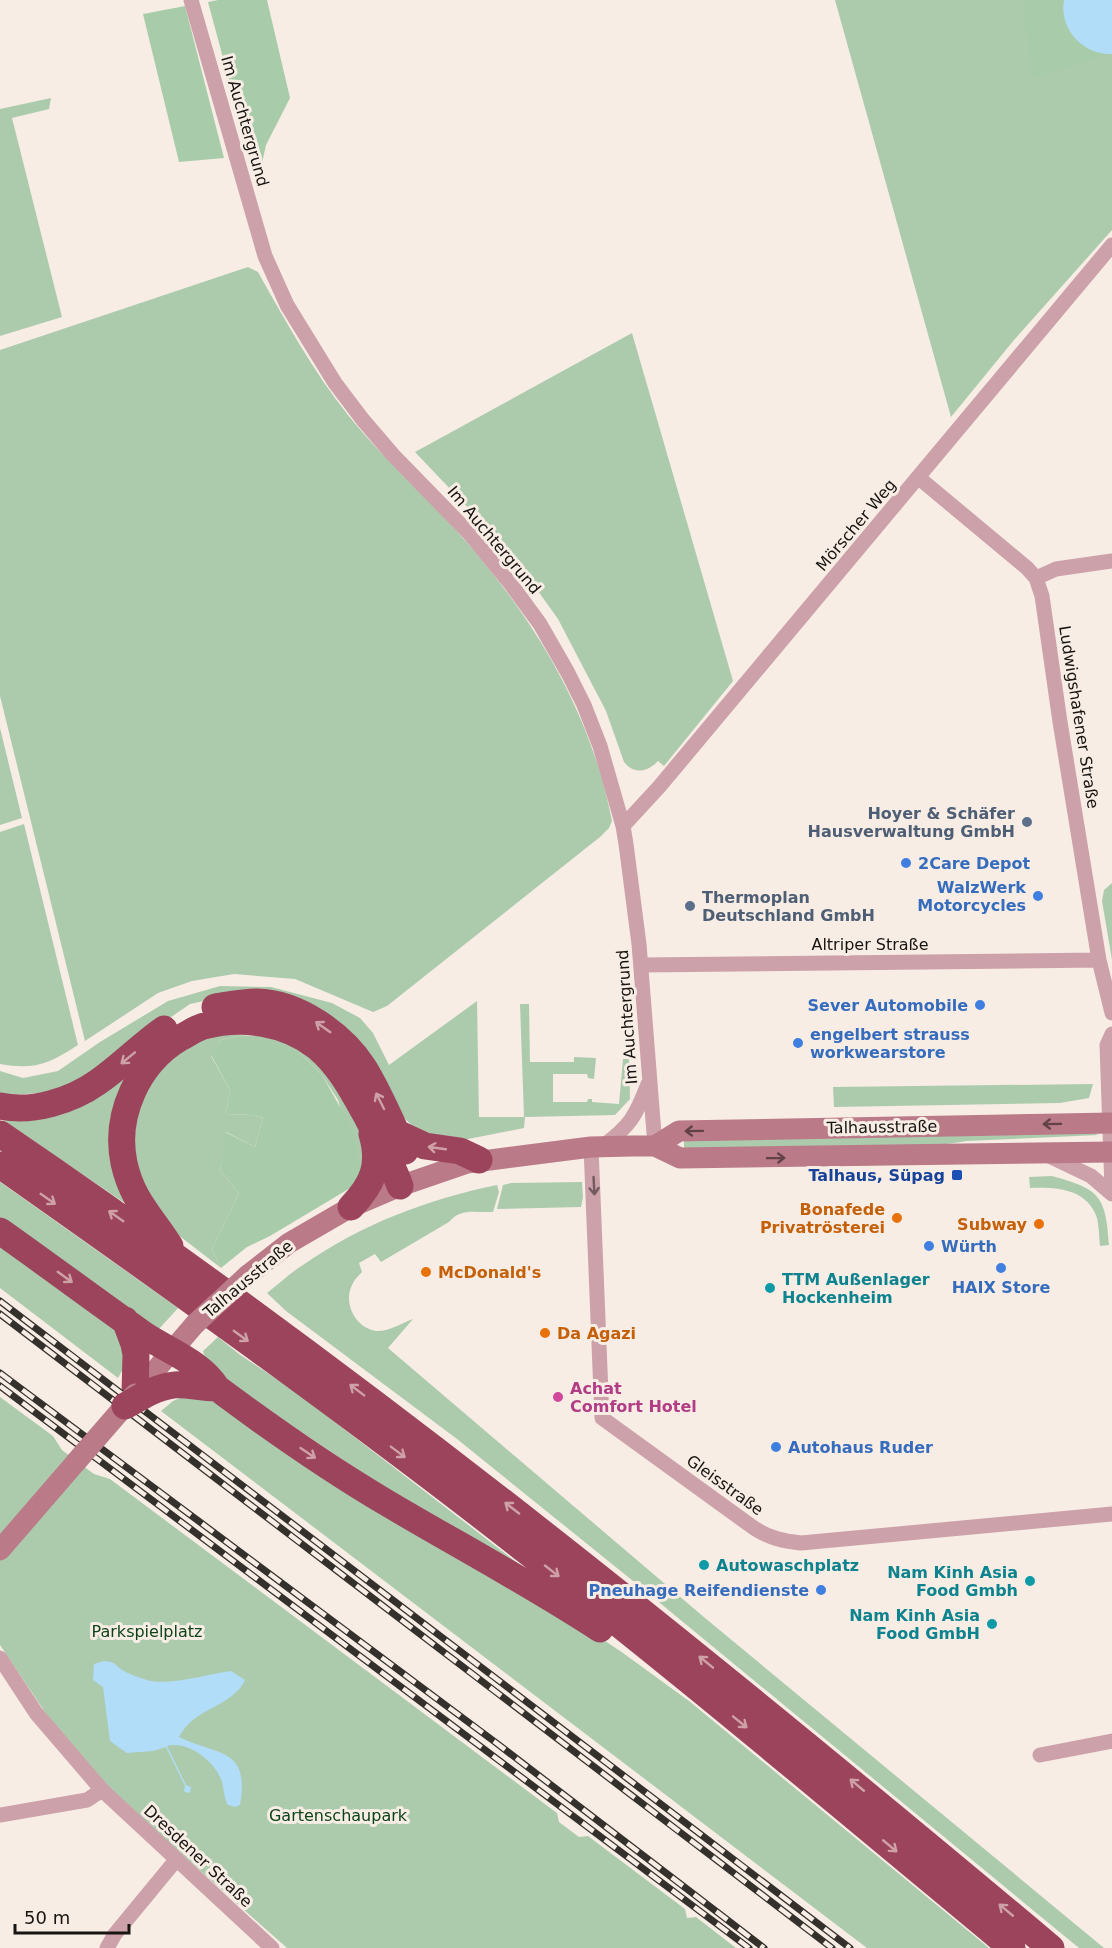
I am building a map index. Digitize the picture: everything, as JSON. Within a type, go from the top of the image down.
[{"type":"highway","points":[[0,1106],[27,1107],[49,1104],[71,1096],[97,1083],[181,1018],[204,1009],[259,1002],[292,1010],[315,1022],[334,1035],[352,1053],[364,1068],[397,1133],[409,1183]]},
{"type":"highway","points":[[180,1262],[134,1194],[124,1163],[122,1134],[125,1113],[140,1077],[151,1063],[174,1042],[203,1026],[243,1020],[279,1027],[317,1047],[336,1066],[353,1090],[388,1155],[409,1183]]},
{"type":"highway","points":[[351,1207],[367,1190],[374,1171],[376,1149],[367,1118]]},
{"type":"highway","points":[[397,1133],[425,1146],[460,1150],[479,1160]]},
{"type":"highway","points":[[0,1134],[354,1388],[592,1570],[819,1754],[1051,1948]]},
{"type":"highway","points":[[0,1165],[383,1440],[528,1552],[662,1658],[1012,1948]]},
{"type":"highway","points":[[0,1231],[211,1378],[217,1388],[313,1457],[386,1503],[521,1580],[610,1636],[662,1658]]},
{"type":"highway","points":[[125,1320],[136,1354],[137,1397],[165,1385],[179,1383],[217,1388]]},
{"type":"main road","name":"Talhausstraße","points":[[655,1146],[679,1131],[1111,1123]]},
{"type":"main road","name":"Talhausstraße","points":[[4,1546],[76,1462],[137,1397],[171,1351],[195,1324],[248,1275],[289,1243],[351,1207],[409,1183],[479,1160],[597,1147],[655,1146],[680,1158],[1112,1152]]},
{"type":"street","name":"Im Auchtergrund","points":[[191,0],[265,256],[287,305],[334,383],[363,420],[393,455],[469,533],[510,583],[540,624],[584,705],[600,746],[623,826],[632,879],[655,1146]]},
{"type":"street","name":"Mörscher Weg","points":[[623,826],[659,787],[919,478],[1112,244]]},
{"type":"street","points":[[919,478],[1036,578],[1056,569],[1112,561]]},
{"type":"street","name":"Ludwigshafener Straße","points":[[1036,578],[1042,596],[1099,960],[1112,1013]]},
{"type":"street","name":"Altriper Straße","points":[[641,965],[1099,960]]},
{"type":"street","points":[[1112,1034],[1107,1045],[1112,1188]]},
{"type":"street","points":[[597,1147],[618,1135],[637,1113],[650,1079]]},
{"type":"street","name":"Gleisstraße","points":[[597,1147],[595,1226],[602,1418],[766,1536],[801,1543],[1112,1514]]},
{"type":"street","points":[[1042,1153],[1091,1176],[1112,1194]]},
{"type":"street","name":"Dresdener Straße","points":[[0,1658],[36,1713],[102,1790],[272,1948]]},
{"type":"street","points":[[1040,1755],[1112,1741]]},
{"type":"street","points":[[0,1815],[87,1800],[102,1790]]},
{"type":"street","points":[[107,1948],[115,1934],[176,1860]]},
{"type":"green space","points":[[267,0],[290,98],[266,145],[258,181],[208,2]]},
{"type":"green space","points":[[835,0],[1112,0],[1112,230],[1014,340],[951,417]]},
{"type":"green space","points":[[1022,0],[1063,0],[1064,21],[1073,37],[1088,48],[1107,55],[1033,78]]},
{"type":"green space","points":[[185,6],[224,158],[179,162],[143,14]]},
{"type":"green space","points":[[51,98],[49,109],[12,118],[62,317],[0,336],[0,109]]},
{"type":"green space","points":[[248,267],[258,272],[312,364],[348,415],[463,538],[514,601],[557,669],[575,705],[603,781],[612,821],[600,837],[387,1006],[373,1012],[295,979],[234,974],[192,981],[158,993],[85,1041],[0,696],[0,350]]},
{"type":"green space","points":[[632,333],[733,681],[664,766],[658,761],[650,768],[641,771],[632,769],[624,762],[606,711],[558,619],[510,552],[415,452]]},
{"type":"green space","points":[[0,728],[22,818],[0,825]]},
{"type":"green space","points":[[24,824],[78,1045],[41,1064],[12,1066],[0,1064],[0,832]]},
{"type":"green space","points":[[1112,883],[1112,960],[1102,901],[1104,890]]},
{"type":"green space","points":[[220,986],[271,987],[332,1003],[360,1018],[373,1033],[389,1065],[477,1001],[479,1117],[524,1117],[520,1004],[529,1004],[530,1062],[574,1062],[574,1057],[596,1058],[594,1079],[588,1078],[587,1074],[553,1074],[553,1102],[587,1102],[588,1099],[592,1099],[592,1102],[619,1104],[623,1059],[629,1059],[630,1099],[615,1115],[525,1117],[524,1128],[453,1142],[417,1130],[241,993],[190,1004],[64,1091],[0,1096],[0,1071],[23,1078],[58,1071],[100,1042],[168,1001]]},
{"type":"green space","points":[[258,1010],[371,1108],[256,1015],[136,1071],[129,1206],[0,1118]]},
{"type":"green space","points":[[207,1033],[289,1038],[342,1089],[366,1147],[362,1181],[338,1100],[322,1075],[301,1054],[239,1036],[221,1040],[211,1056],[230,1090],[226,1114],[263,1118],[255,1147],[226,1132],[220,1170],[239,1193],[212,1249],[221,1268],[177,1234],[153,1210],[131,1161],[130,1119],[164,1060]]},
{"type":"green space","points":[[239,1036],[275,1043],[301,1054],[322,1075],[353,1130],[362,1181],[270,1236],[247,1247],[221,1268],[212,1249],[239,1193],[220,1170],[225,1132],[255,1147],[263,1118],[226,1114],[230,1090],[211,1055],[221,1040]]},
{"type":"green space","points":[[1093,1084],[1089,1098],[1060,1103],[834,1107],[833,1087]]},
{"type":"green space","points":[[1091,1133],[1099,1135],[967,1141],[908,1150],[684,1153],[684,1140]]},
{"type":"green space","points":[[1052,1176],[1080,1185],[1097,1197],[1105,1215],[1109,1245],[1100,1246],[1097,1218],[1092,1208],[1078,1195],[1060,1189],[1030,1188],[1029,1177]]},
{"type":"green space","points":[[0,1182],[178,1308],[159,1329],[0,1219]]},
{"type":"green space","points":[[582,1182],[581,1207],[497,1209],[503,1185]]},
{"type":"green space","points":[[497,1185],[499,1192],[493,1212],[459,1214],[381,1262],[375,1254],[359,1263],[362,1272],[353,1283],[349,1298],[357,1320],[369,1329],[381,1331],[413,1319],[388,1348],[705,1618],[1104,1948],[1079,1948],[643,1589],[457,1439],[286,1311],[267,1293],[294,1271],[325,1251],[371,1226],[420,1206]]},
{"type":"green space","points":[[0,1242],[100,1314],[125,1341],[123,1369],[118,1378],[0,1288]]},
{"type":"green space","points":[[218,1337],[300,1395],[524,1568],[450,1531],[223,1380],[206,1361],[203,1351]]},
{"type":"green space","points":[[191,1393],[210,1398],[547,1602],[623,1653],[689,1701],[989,1948],[867,1948],[161,1411],[173,1401]]},
{"type":"green space","name":"Gartenschaupark","points":[[0,1397],[53,1436],[62,1450],[94,1474],[110,1479],[557,1813],[559,1822],[579,1837],[588,1836],[685,1909],[687,1918],[696,1917],[736,1948],[287,1948],[116,1796],[51,1721],[0,1645]]},
{"type":"water","points":[[1064,0],[1112,0],[1112,54],[1092,50],[1075,38],[1065,21]]},
{"type":"water","points":[[104,1661],[114,1663],[130,1674],[151,1681],[180,1680],[231,1671],[245,1680],[229,1698],[192,1721],[179,1737],[228,1756],[235,1763],[240,1773],[242,1786],[240,1805],[235,1807],[228,1805],[219,1774],[207,1760],[192,1749],[184,1746],[167,1746],[186,1785],[191,1787],[190,1792],[187,1793],[184,1791],[185,1786],[166,1747],[153,1751],[127,1753],[110,1741],[103,1687],[93,1680],[94,1664]]},
{"type":"railway","points":[[0,1301],[850,1948]]},
{"type":"railway","points":[[0,1314],[832,1948]]},
{"type":"railway","points":[[0,1373],[495,1742],[764,1948]]},
{"type":"railway","points":[[0,1386],[749,1948]]},
{"type":"place","name":"Hoyer & Schäfer Hausverwaltung GmbH","points":[[1027,822]]},
{"type":"place","name":"2Care Depot","points":[[906,863]]},
{"type":"place","name":"WalzWerk Motorcycles","points":[[1038,896]]},
{"type":"place","name":"Thermoplan Deutschland GmbH","points":[[690,906]]},
{"type":"place","name":"Sever Automobile","points":[[980,1005]]},
{"type":"place","name":"engelbert strauss workwearstore","points":[[798,1043]]},
{"type":"place","name":"Talhaus, Süpag","points":[[957,1175]]},
{"type":"place","name":"Bonafede Privatrösterei","points":[[897,1218]]},
{"type":"place","name":"Subway","points":[[1039,1224]]},
{"type":"place","name":"Würth","points":[[929,1246]]},
{"type":"place","name":"HAIX Store","points":[[1001,1268]]},
{"type":"place","name":"McDonald's","points":[[426,1272]]},
{"type":"place","name":"TTM Außenlager Hockenheim","points":[[770,1288]]},
{"type":"place","name":"Da Agazi","points":[[545,1333]]},
{"type":"place","name":"Achat Comfort Hotel","points":[[558,1397]]},
{"type":"place","name":"Autohaus Ruder","points":[[776,1447]]},
{"type":"place","name":"Autowaschplatz","points":[[704,1565]]},
{"type":"place","name":"Nam Kinh Asia Food Gmbh","points":[[1030,1581]]},
{"type":"place","name":"Pneuhage Reifendienste","points":[[821,1590]]},
{"type":"place","name":"Nam Kinh Asia Food GmbH","points":[[992,1624]]},
{"type":"park label","name":"Parkspielplatz","points":[[147,1631]]}]
